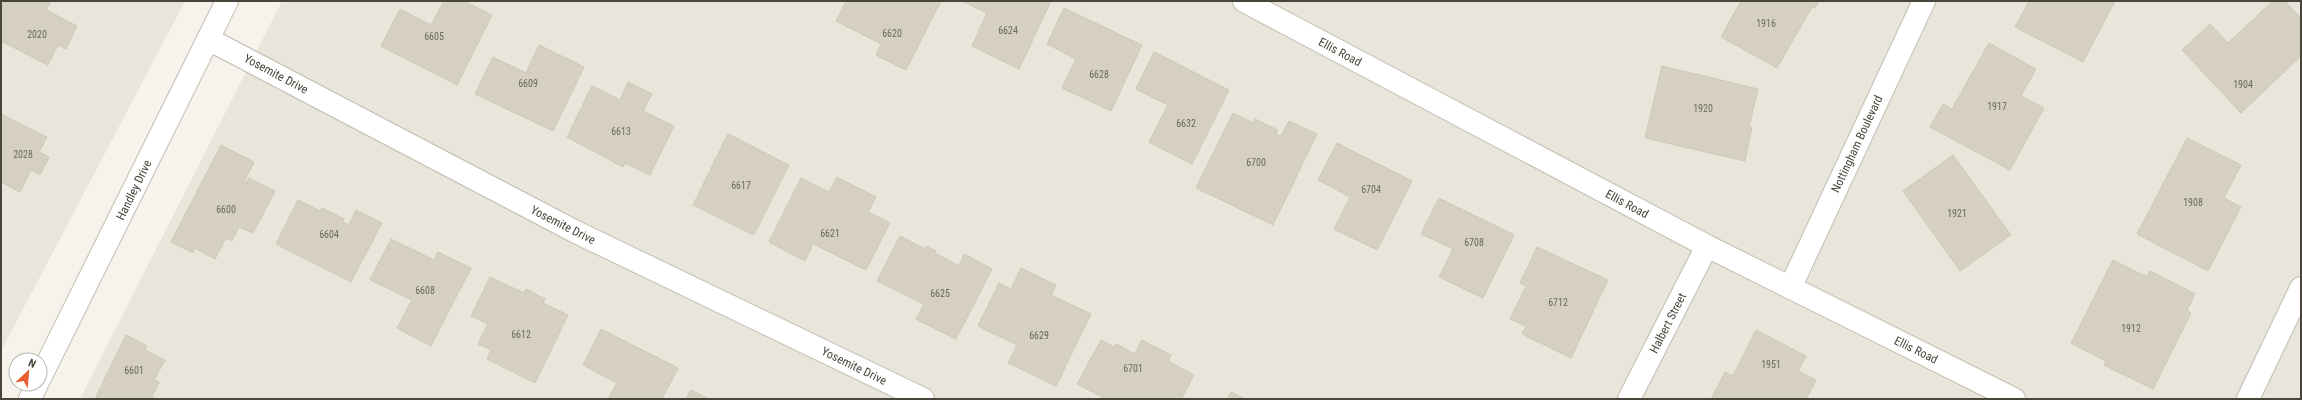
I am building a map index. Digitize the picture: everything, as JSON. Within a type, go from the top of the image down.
[{"type":"street","name":"Handley Drive","points":[[48,362],[227,1]]},
{"type":"street","name":"Ellis Road","points":[[1244,1],[1706,246],[2014,399]]},
{"type":"street","name":"Nottingham Boulevard","points":[[1790,288],[1924,1]]},
{"type":"street","name":"Yosemite Drive","points":[[208,39],[576,232],[923,399]]},
{"type":"street","name":"Halbert Street","points":[[1629,399],[1706,246]]},
{"type":"street","points":[[2248,399],[2301,288]]},
{"type":"shaded area","points":[[1,1],[185,1],[1,351]]},
{"type":"shaded area","points":[[282,1],[2301,1],[2301,399],[80,399]]},
{"type":"building","points":[[5,1],[51,1],[46,10],[77,26],[66,49],[58,45],[48,65],[1,41],[1,9]]},
{"type":"building","points":[[444,1],[464,1],[492,15],[457,85],[381,46],[400,9],[431,25]]},
{"type":"building","points":[[846,1],[941,1],[906,70],[876,55],[881,44],[836,21]]},
{"type":"building","points":[[962,1],[1051,1],[1019,69],[972,46],[987,13]]},
{"type":"building","points":[[1741,1],[1819,1],[1815,8],[1812,7],[1777,68],[1721,37]]},
{"type":"building","points":[[2029,1],[2115,1],[2083,62],[2015,27]]},
{"type":"building","points":[[2273,1],[2285,1],[2301,18],[2301,56],[2241,113],[2182,50],[2210,24],[2228,43]]},
{"type":"building","points":[[1064,8],[1142,45],[1111,111],[1062,88],[1076,59],[1047,44]]},
{"type":"building","points":[[1989,43],[2036,69],[2021,96],[2044,108],[2010,170],[1930,127],[1943,104],[1952,109]]},
{"type":"building","points":[[539,45],[584,67],[553,131],[475,94],[493,57],[526,73]]},
{"type":"building","points":[[1154,52],[1229,90],[1192,164],[1149,142],[1168,105],[1136,89]]},
{"type":"building","points":[[1662,66],[1758,89],[1749,127],[1752,127],[1745,161],[1645,138]]},
{"type":"building","points":[[628,82],[652,94],[643,111],[674,126],[650,175],[625,163],[623,167],[567,137],[592,86],[620,100]]},
{"type":"building","points":[[1233,113],[1253,123],[1255,119],[1278,130],[1276,134],[1281,136],[1289,121],[1317,134],[1273,225],[1196,188]]},
{"type":"building","points":[[1,114],[47,137],[39,152],[49,157],[40,175],[31,170],[20,192],[1,182]]},
{"type":"building","points":[[728,134],[789,165],[754,235],[693,205]]},
{"type":"building","points":[[2187,138],[2241,165],[2224,198],[2241,207],[2208,271],[2137,234]]},
{"type":"building","points":[[1337,143],[1412,181],[1377,250],[1334,229],[1350,197],[1318,180]]},
{"type":"building","points":[[221,145],[254,162],[244,182],[246,183],[249,178],[275,191],[253,233],[239,227],[232,241],[226,238],[215,259],[195,248],[193,253],[171,242]]},
{"type":"building","points":[[1953,155],[2011,235],[1960,271],[1903,191]]},
{"type":"building","points":[[837,177],[876,197],[868,212],[890,223],[866,270],[813,244],[805,261],[769,242],[801,178],[829,192]]},
{"type":"building","points":[[1439,198],[1514,235],[1483,298],[1439,277],[1453,249],[1421,234]]},
{"type":"building","points":[[298,200],[320,211],[322,208],[344,219],[343,222],[349,225],[356,210],[382,223],[351,282],[276,244]]},
{"type":"building","points":[[900,236],[925,249],[926,246],[936,251],[935,253],[959,266],[964,254],[992,269],[956,339],[916,319],[924,304],[877,281]]},
{"type":"building","points":[[391,239],[434,260],[438,252],[471,268],[431,346],[397,328],[412,300],[370,280]]},
{"type":"building","points":[[1537,247],[1608,280],[1571,358],[1522,334],[1526,326],[1510,319],[1526,286],[1520,283]]},
{"type":"building","points":[[2113,260],[2147,277],[2150,271],[2195,294],[2187,310],[2191,313],[2153,389],[2104,365],[2106,361],[2071,343]]},
{"type":"building","points":[[1021,268],[1056,285],[1051,295],[1091,314],[1056,386],[1008,363],[1017,345],[978,326],[999,283],[1011,289]]},
{"type":"building","points":[[490,277],[524,293],[526,289],[545,299],[543,303],[568,315],[535,383],[487,359],[491,350],[478,344],[488,324],[471,316]]},
{"type":"building","points":[[601,329],[678,368],[662,399],[608,399],[617,383],[583,365]]},
{"type":"building","points":[[1756,330],[1806,356],[1798,371],[1816,380],[1806,399],[1711,399],[1725,372],[1733,376]]},
{"type":"building","points":[[126,335],[147,346],[145,350],[165,360],[154,380],[159,382],[152,397],[157,399],[95,399]]},
{"type":"building","points":[[1101,340],[1114,347],[1116,344],[1135,354],[1142,340],[1171,355],[1168,361],[1194,375],[1181,399],[1106,399],[1077,384]]},
{"type":"building","points":[[691,390],[709,399],[686,399]]},
{"type":"building","points":[[1231,392],[1245,399],[1227,399]]}]
